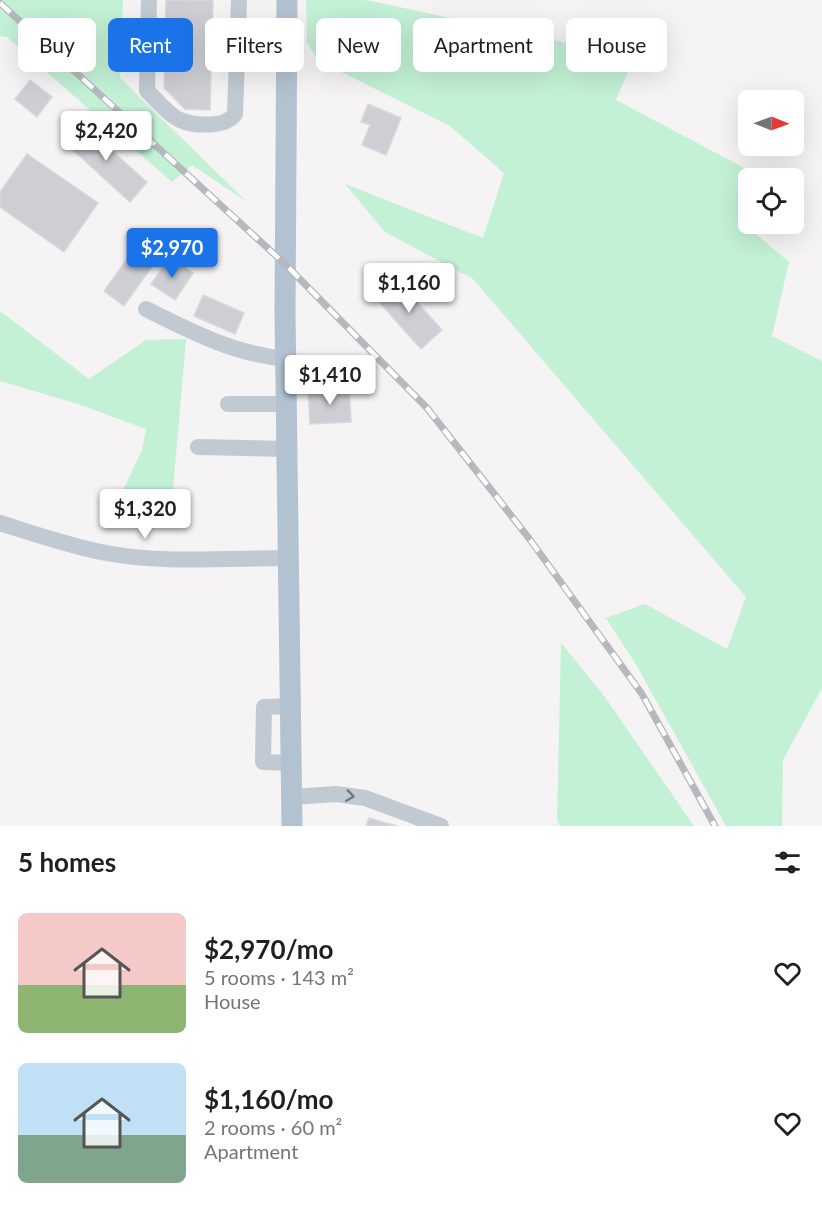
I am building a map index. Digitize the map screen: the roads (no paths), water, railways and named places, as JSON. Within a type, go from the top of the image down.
[{"type":"main road","points":[[287,0],[287,18]]},
{"type":"main road","points":[[286,72],[286,359],[292,826]]},
{"type":"street","points":[[149,0],[147,91],[178,120],[213,124],[233,117],[236,72]]},
{"type":"street","points":[[238,18],[239,0]]},
{"type":"street","points":[[146,309],[221,345],[261,357],[286,359]]},
{"type":"street","points":[[228,404],[287,404]]},
{"type":"street","points":[[198,447],[287,449]]},
{"type":"street","points":[[0,523],[50,540],[107,554],[162,558],[290,558]]},
{"type":"street","points":[[292,706],[264,707],[263,762],[292,763]]},
{"type":"street","points":[[292,796],[336,794],[365,798],[441,826]]},
{"type":"railway","points":[[0,3],[285,264],[427,408],[528,537],[642,694],[715,826]]}]
